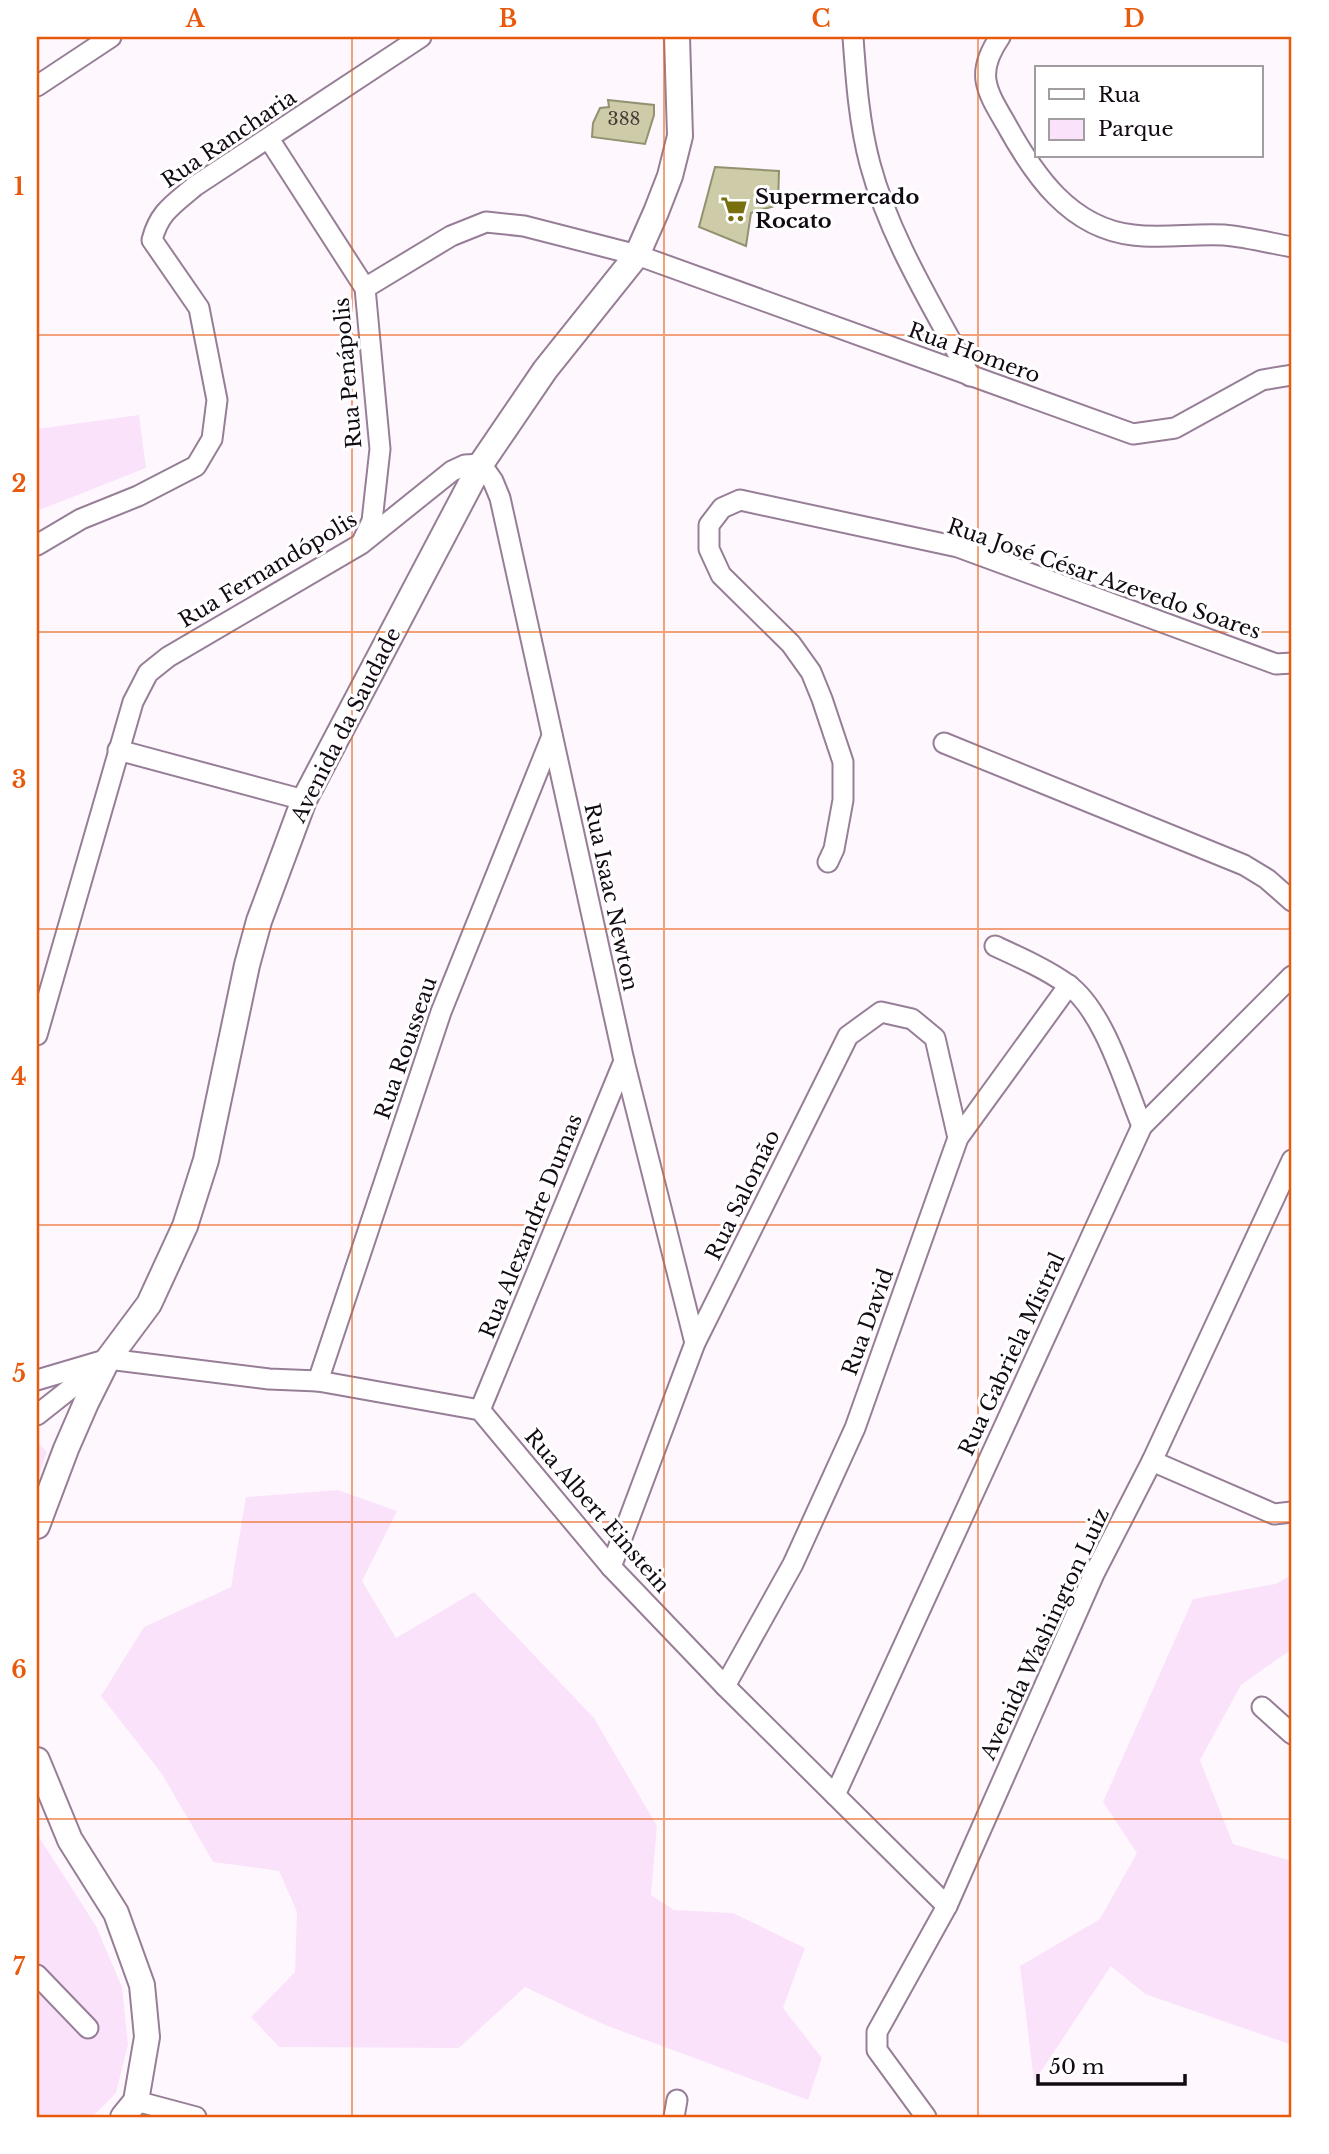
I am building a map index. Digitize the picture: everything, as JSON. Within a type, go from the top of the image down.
[{"type":"main road","name":"Avenida da Saudade","points":[[37,1526],[66,1449],[108,1359],[149,1304],[185,1226],[206,1160],[258,921],[304,800],[481,464],[545,370],[637,255],[670,176],[680,136],[677,37]]},
{"type":"main road","points":[[37,1760],[70,1840],[116,1913],[142,1986],[147,2036],[129,2109]]},
{"type":"street","points":[[37,86],[111,37]]},
{"type":"street","name":"Rua Rancharia","points":[[37,545],[81,519],[138,496],[196,466],[212,439],[217,400],[200,308],[152,240],[156,223],[165,211],[195,186],[421,37]]},
{"type":"street","points":[[853,37],[858,94],[870,164],[893,229],[970,376]]},
{"type":"street","points":[[1000,37],[984,71],[989,95],[1035,171],[1069,209],[1097,225],[1132,235],[1224,235],[1292,247]]},
{"type":"street","name":"Rua Penápolis","points":[[269,139],[365,288],[380,449],[372,522],[361,544]]},
{"type":"street","name":"Rua Homero","points":[[365,288],[451,236],[486,222],[524,226],[637,255],[1133,434],[1175,428],[1262,380],[1292,375]]},
{"type":"street","name":"Rua Fernandópolis","points":[[37,1035],[118,750],[133,702],[148,673],[180,650],[361,544],[452,471],[465,464],[481,464]]},
{"type":"street","name":"Rua Isaac Newton","points":[[481,464],[493,481],[500,498],[624,1061],[695,1343]]},
{"type":"street","name":"Rua José César Azevedo Soares","points":[[828,862],[834,849],[843,800],[843,762],[822,699],[811,672],[791,644],[721,575],[709,549],[709,525],[722,508],[740,500],[958,547],[1276,664],[1292,663]]},
{"type":"street","name":"Rua Rousseau","points":[[318,1381],[441,1012],[552,736]]},
{"type":"street","points":[[944,743],[1244,865],[1267,879],[1292,901]]},
{"type":"street","points":[[118,750],[304,800]]},
{"type":"street","points":[[995,946],[1069,985],[1093,1012],[1109,1042],[1142,1126]]},
{"type":"street","name":"Rua Gabriela Mistral","points":[[835,1795],[1142,1126],[1292,976]]},
{"type":"street","name":"Rua David","points":[[725,1686],[793,1564],[855,1428],[958,1138],[1069,985]]},
{"type":"street","name":"Rua Salomão","points":[[611,1567],[695,1343],[848,1036],[881,1012],[912,1019],[935,1038],[958,1138]]},
{"type":"street","name":"Rua Alexandre Dumas","points":[[480,1410],[624,1061]]},
{"type":"street","name":"Avenida Washington Luiz","points":[[926,2117],[877,2050],[877,2032],[947,1906],[1094,1574],[1152,1461],[1292,1160]]},
{"type":"street","points":[[37,1415],[108,1359]]},
{"type":"street","points":[[37,1380],[108,1359],[269,1379],[318,1381],[480,1410]]},
{"type":"street","name":"Rua Albert Einstein","points":[[480,1410],[611,1567],[725,1686],[947,1906]]},
{"type":"street","points":[[1152,1461],[1274,1514],[1292,1512]]},
{"type":"street","points":[[1262,1706],[1292,1734]]},
{"type":"street","points":[[37,1975],[88,2028]]},
{"type":"street","points":[[129,2109],[196,2117]]},
{"type":"green space","points":[[139,415],[146,468],[37,511],[37,429]]},
{"type":"green space","points":[[37,1441],[47,1452],[37,1481]]},
{"type":"green space","points":[[338,1490],[397,1511],[362,1581],[396,1638],[474,1592],[594,1718],[657,1826],[651,1895],[674,1910],[733,1913],[805,1948],[783,2008],[822,2058],[808,2100],[605,2025],[525,1987],[459,2048],[279,2047],[251,2017],[295,1972],[297,1912],[279,1871],[213,1862],[162,1774],[101,1696],[144,1627],[231,1587],[246,1497]]},
{"type":"green space","points":[[1292,1575],[1292,1649],[1241,1685],[1200,1760],[1233,1844],[1292,1861],[1292,2045],[1145,1994],[1111,1966],[1034,2082],[1020,1966],[1100,1919],[1137,1853],[1103,1802],[1193,1599],[1275,1584]]},
{"type":"green space","points":[[37,1834],[96,1926],[122,1987],[128,2045],[116,2093],[92,2117],[37,2117]]},
{"type":"building","points":[[608,100],[654,105],[654,115],[645,144],[592,137],[593,123],[600,108],[609,107]]},
{"type":"building","name":"Supermercado Rocato","points":[[715,167],[779,171],[778,205],[751,213],[746,246],[699,227]]},
{"type":"place","name":"Supermercado Rocato","points":[[734,209]]}]
